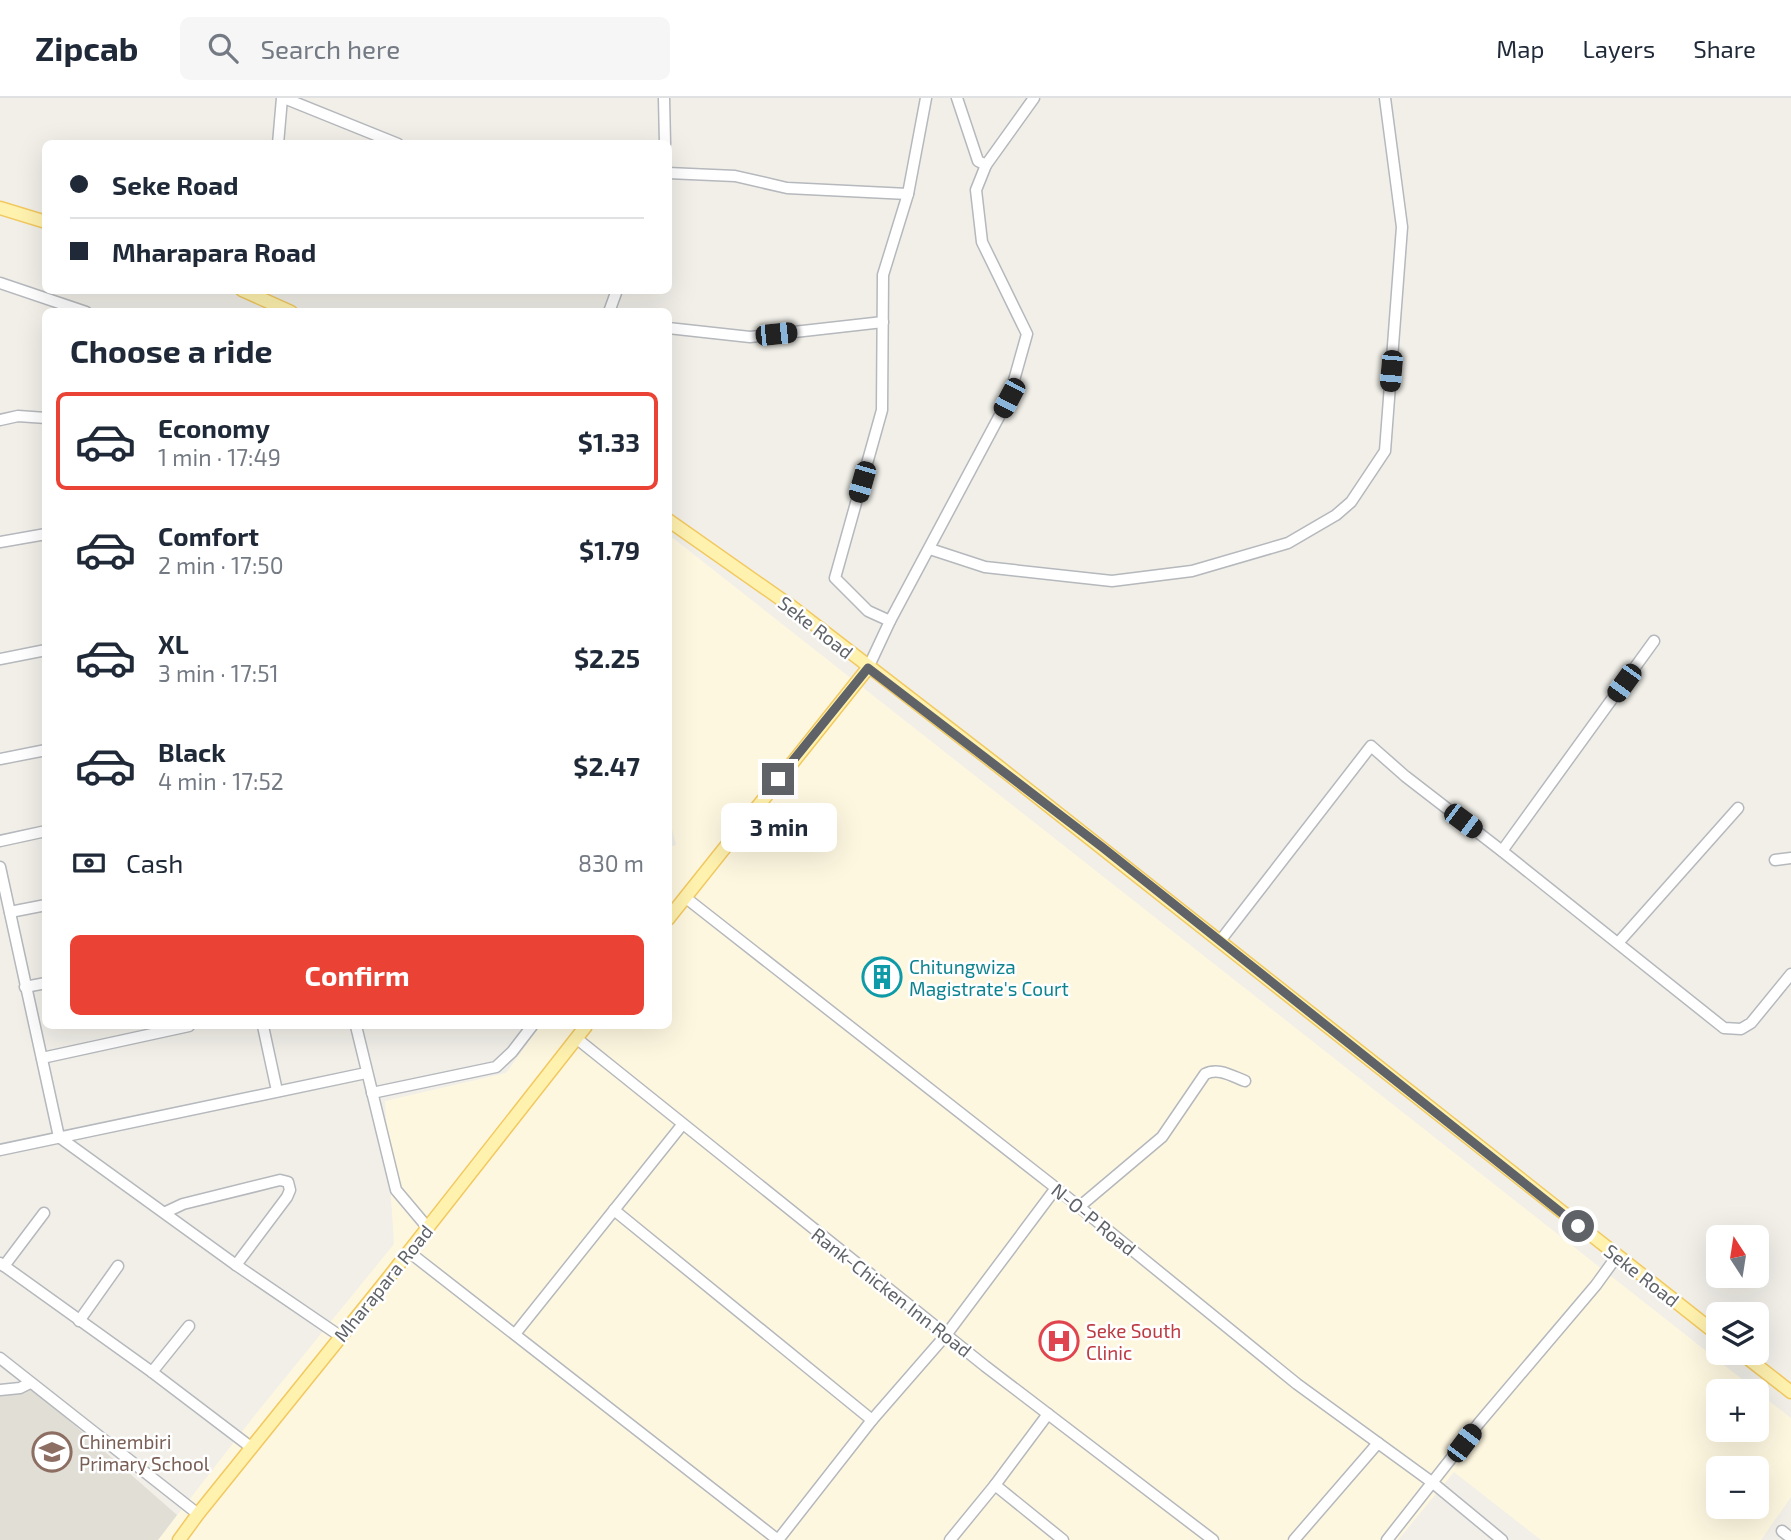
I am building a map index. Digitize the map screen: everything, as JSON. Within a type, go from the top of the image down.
[{"type":"main road","points":[[0,208],[42,221]]},
{"type":"main road","points":[[251,294],[282,308]]},
{"type":"main road","name":"Seke Road","points":[[672,523],[792,607],[1018,781],[1706,1326]]},
{"type":"main road","points":[[672,914],[868,668]]},
{"type":"main road","name":"Mharapara Road","points":[[179,1540],[584,1029]]},
{"type":"main road","points":[[1756,1365],[1791,1392]]},
{"type":"street","points":[[278,140],[283,98],[388,140]]},
{"type":"street","points":[[664,98],[665,140]]},
{"type":"street","points":[[957,98],[978,161],[986,165]]},
{"type":"street","points":[[868,668],[890,621],[1009,398],[1027,334],[982,242],[976,190],[986,165],[1034,98]]},
{"type":"street","points":[[930,549],[985,567],[1112,581],[1192,571],[1288,543],[1336,515],[1351,502],[1385,451],[1402,227],[1385,98]]},
{"type":"street","points":[[890,621],[868,611],[835,578],[882,410],[883,275],[908,194],[928,99]]},
{"type":"street","points":[[672,173],[735,176],[787,188],[908,194]]},
{"type":"street","points":[[0,283],[74,308]]},
{"type":"street","points":[[672,328],[750,337],[883,322]]},
{"type":"street","points":[[0,420],[18,416],[42,418]]},
{"type":"street","points":[[0,542],[42,535]]},
{"type":"street","points":[[1502,850],[1654,641]]},
{"type":"street","points":[[0,659],[42,651]]},
{"type":"street","points":[[1220,941],[1371,746],[1405,776],[1724,1028],[1733,1031],[1751,1023],[1791,974]]},
{"type":"street","points":[[0,759],[42,751]]},
{"type":"street","points":[[1618,943],[1738,808]]},
{"type":"street","points":[[0,841],[42,832]]},
{"type":"street","points":[[1775,860],[1791,858]]},
{"type":"street","points":[[0,867],[59,1137],[236,1265],[340,1336]]},
{"type":"street","name":"N-O-P Road","points":[[686,898],[1056,1188],[1297,1384],[1433,1483],[1502,1540]]},
{"type":"street","points":[[10,912],[42,906]]},
{"type":"street","points":[[25,987],[42,984]]},
{"type":"street","points":[[42,1058],[175,1029]]},
{"type":"street","points":[[264,1029],[276,1091]]},
{"type":"street","points":[[357,1029],[396,1190],[428,1228]]},
{"type":"street","points":[[372,1093],[496,1067],[530,1029]]},
{"type":"street","name":"Rank-Chicken Inn Road","points":[[576,1038],[946,1335],[1213,1540]]},
{"type":"street","points":[[1079,1207],[1161,1137],[1205,1074],[1211,1071],[1221,1072],[1245,1081]]},
{"type":"street","points":[[0,1150],[366,1073]]},
{"type":"street","points":[[514,1334],[682,1125]]},
{"type":"street","points":[[166,1212],[183,1204],[280,1180],[288,1182],[290,1190],[287,1197],[236,1265]]},
{"type":"street","points":[[409,1252],[778,1540],[872,1420],[946,1335],[1056,1188]]},
{"type":"street","points":[[614,1210],[872,1420]]},
{"type":"street","points":[[44,1213],[2,1265],[152,1372],[252,1448]]},
{"type":"street","points":[[1387,1540],[1479,1423],[1596,1285],[1617,1256]]},
{"type":"street","points":[[79,1321],[118,1266]]},
{"type":"street","points":[[152,1372],[189,1326]]},
{"type":"street","points":[[0,1358],[198,1514]]},
{"type":"street","points":[[0,1390],[20,1388],[30,1383]]},
{"type":"street","points":[[950,1540],[1048,1415]]},
{"type":"street","points":[[1294,1540],[1378,1443]]},
{"type":"street","points":[[995,1485],[1063,1540]]},
{"type":"shaded area","points":[[672,537],[1706,1351],[1706,1365],[1724,1365],[1742,1379],[1706,1379],[1706,1442],[1769,1442],[1769,1401],[1791,1418],[1791,1497],[1761,1540],[1541,1540],[1454,1472],[1398,1540],[158,1540],[394,1244],[385,1101],[506,1073],[538,1029],[672,1029],[672,846],[676,845],[672,829]]},
{"type":"shaded area","name":"Chinembiri Primary School","points":[[32,1388],[177,1515],[158,1540],[0,1540],[0,1389]]},
{"type":"place","name":"Chitungwiza Magistrate's Court","points":[[882,977]]},
{"type":"place","name":"Seke South Clinic","points":[[1059,1341]]},
{"type":"place","name":"Chinembiri Primary School","points":[[52,1452]]},
{"type":"route","points":[[778,779],[868,668],[1102,847],[1578,1226]]}]
